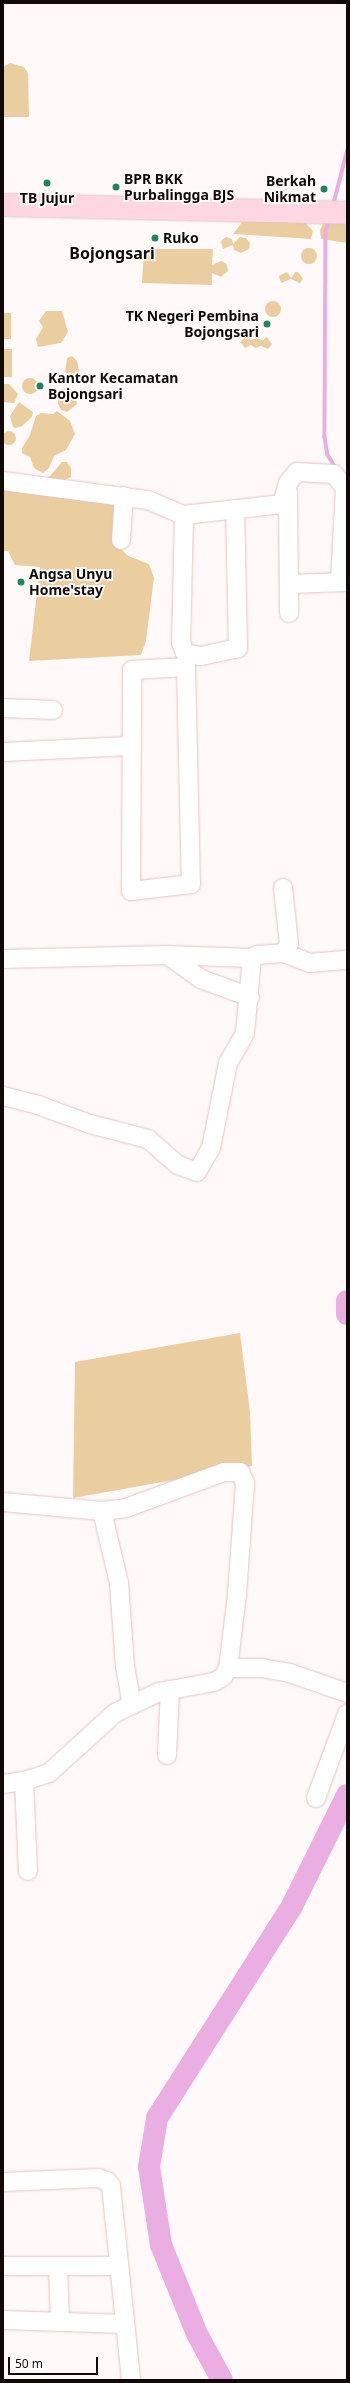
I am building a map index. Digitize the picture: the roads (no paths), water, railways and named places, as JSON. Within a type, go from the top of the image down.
[{"type":"main road","points":[[3,206],[347,213]]},
{"type":"street","points":[[3,481],[148,500],[184,515],[282,504],[288,483],[301,471],[334,474],[345,488],[344,582],[289,584]]},
{"type":"street","points":[[288,483],[289,612]]},
{"type":"street","points":[[121,540],[124,496]]},
{"type":"street","points":[[184,515],[181,643],[185,653],[201,656],[238,648],[235,509]]},
{"type":"street","points":[[186,667],[191,884],[131,891],[130,746],[132,670],[186,667]]},
{"type":"street","points":[[3,708],[53,710]]},
{"type":"street","points":[[3,752],[130,746]]},
{"type":"street","points":[[283,888],[289,944],[284,953]]},
{"type":"street","points":[[3,959],[168,955],[252,958],[257,955],[284,953],[310,963],[347,960]]},
{"type":"street","points":[[168,955],[202,979],[250,997]]},
{"type":"street","points":[[3,1096],[38,1105],[90,1124],[148,1139],[178,1166],[197,1172],[211,1148],[228,1063],[245,1033],[250,997],[252,958]]},
{"type":"street","points":[[3,1502],[102,1512],[126,1508],[224,1472],[240,1472],[245,1483],[237,1595],[228,1668],[223,1677],[214,1682],[170,1690],[115,1713],[49,1773],[24,1781],[3,1784]]},
{"type":"street","points":[[102,1512],[119,1583],[125,1666],[132,1705]]},
{"type":"street","points":[[228,1668],[262,1668],[290,1673],[347,1693]]},
{"type":"street","points":[[167,1756],[170,1690]]},
{"type":"street","points":[[316,1798],[347,1714]]},
{"type":"street","points":[[24,1781],[28,1871]]},
{"type":"street","points":[[3,2182],[88,2178],[107,2181],[111,2186],[131,2380]]},
{"type":"street","points":[[3,2266],[120,2266]]},
{"type":"street","points":[[58,2267],[60,2322]]},
{"type":"street","points":[[3,2320],[125,2324]]},
{"type":"waterway","points":[[333,206],[347,151]]},
{"type":"waterway","points":[[329,220],[326,232],[325,437],[328,455],[336,468]]},
{"type":"waterway","points":[[347,1301],[347,1314]]},
{"type":"waterway","points":[[222,2380],[197,2334],[161,2245],[149,2167],[157,2118],[292,1906],[347,1795]]},
{"type":"place","name":"TB Jujur","points":[[47,183]]},
{"type":"place","name":"BPR BKK Purbalingga BJS","points":[[116,187]]},
{"type":"place","name":"Berkah Nikmat","points":[[324,189]]},
{"type":"place","name":"Ruko","points":[[155,238]]},
{"type":"place","name":"TK Negeri Pembina Bojongsari","points":[[267,324]]},
{"type":"place","name":"Kantor Kecamatan Bojongsari","points":[[40,386]]},
{"type":"place","name":"Angsa Unyu Home'stay","points":[[21,582]]},
{"type":"district","name":"Bojongsari","points":[[112,253]]}]
